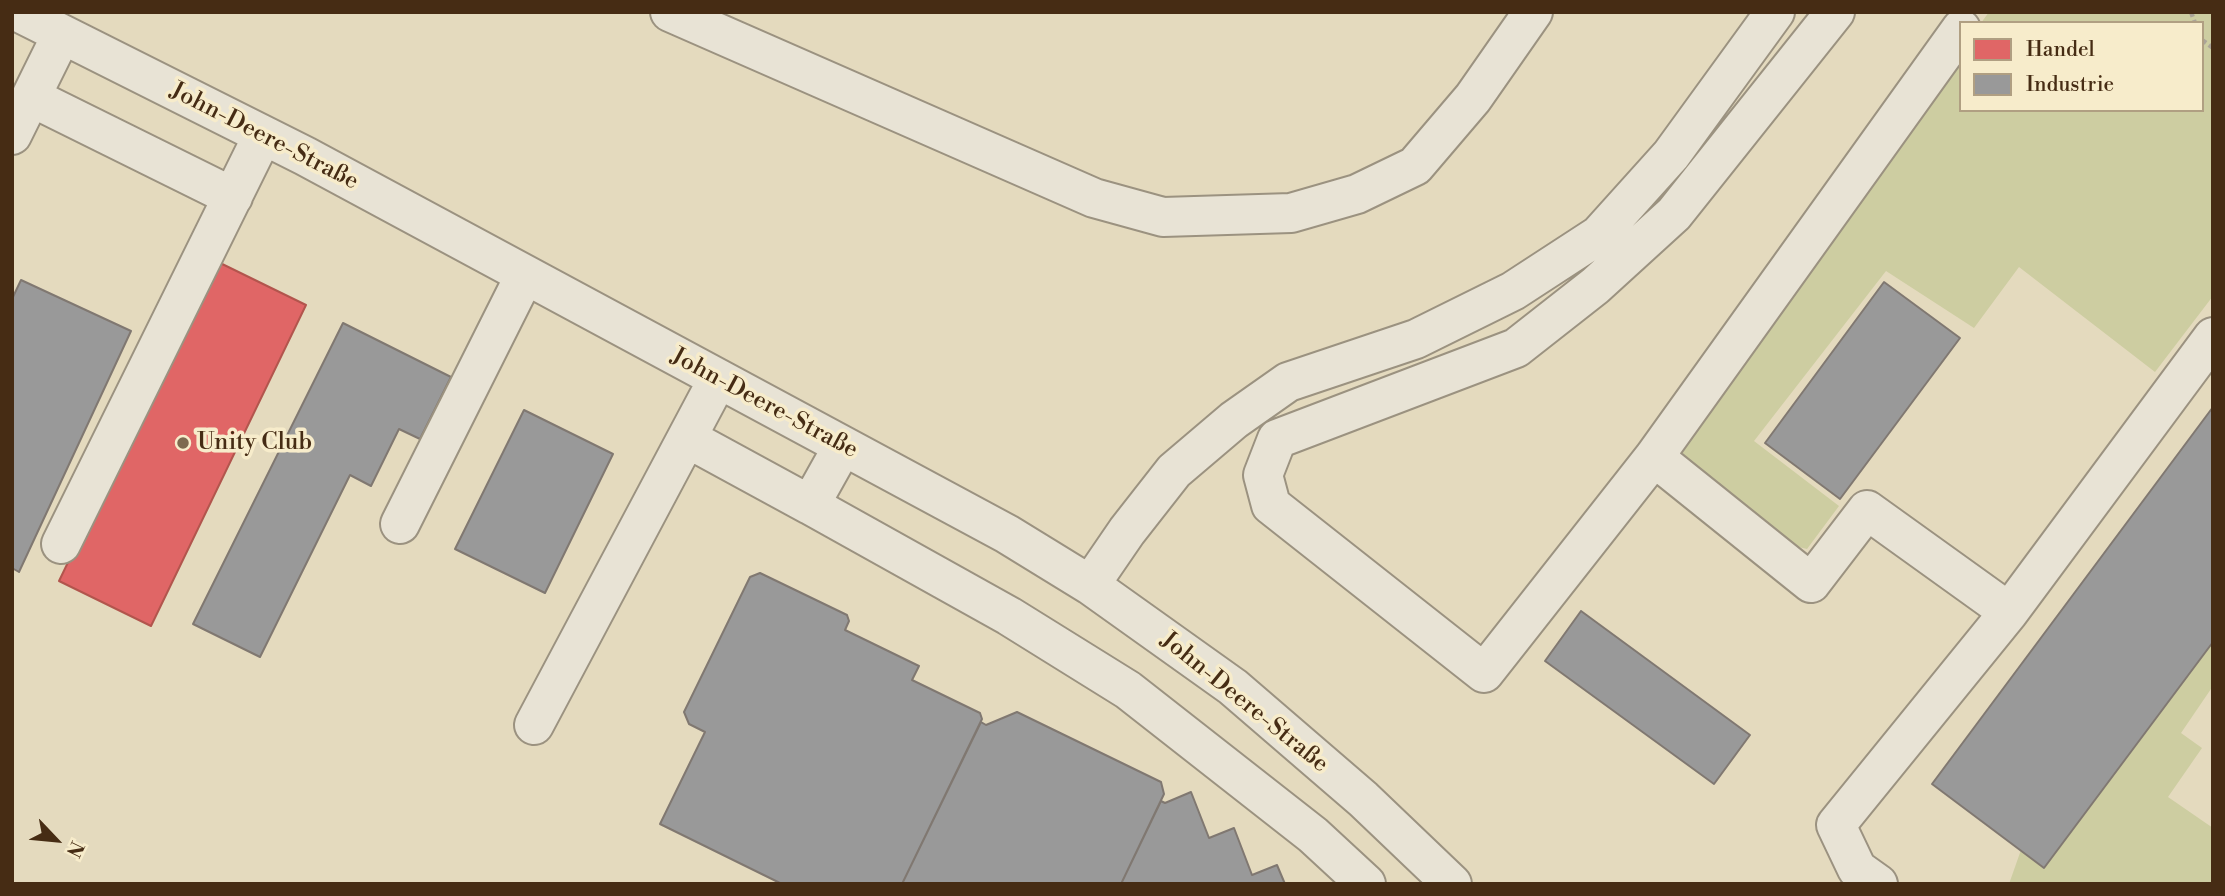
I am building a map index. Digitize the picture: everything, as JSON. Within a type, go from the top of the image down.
[{"type":"street","name":"John-Deere-Straße","points":[[18,12],[263,135],[1007,534],[1090,585],[1233,687],[1363,799],[1429,876]]},
{"type":"street","points":[[670,12],[1094,198],[1163,217],[1291,213],[1357,194],[1415,166],[1473,99],[1533,12]]},
{"type":"street","points":[[1090,585],[1126,531],[1174,471],[1234,420],[1287,382],[1416,339],[1513,291],[1599,235],[1671,155],[1775,12]]},
{"type":"street","points":[[1835,12],[1674,214],[1595,286],[1516,348],[1277,439],[1263,475],[1271,505],[1484,673],[1654,457],[1959,32]]},
{"type":"street","points":[[12,135],[62,34]]},
{"type":"street","points":[[31,97],[233,197]]},
{"type":"street","points":[[61,544],[263,135]]},
{"type":"street","points":[[400,524],[525,275]]},
{"type":"street","points":[[1878,884],[1857,869],[1836,825],[2009,612],[2213,337]]},
{"type":"street","points":[[534,725],[718,379]]},
{"type":"street","points":[[687,438],[1009,616],[1128,691],[1313,835],[1366,884]]},
{"type":"street","points":[[810,505],[843,446]]},
{"type":"street","points":[[1654,457],[1811,583],[1867,510],[2009,612]]},
{"type":"green space","points":[[1989,12],[2213,12],[2213,296],[2155,372],[2019,267],[1974,328],[1886,271],[1754,441],[1839,506],[1807,549],[1778,542],[1686,469],[1681,450],[1959,54],[1959,112],[2204,112],[2204,21],[1982,21]]},
{"type":"green space","points":[[2213,642],[2213,686],[2181,733],[2202,748],[2168,797],[2213,828],[2213,884],[2009,884],[2021,850],[2045,867]]},
{"type":"building: Handel","name":"Unity Club","points":[[214,260],[306,305],[151,626],[59,581]]},
{"type":"building: Industrie","points":[[21,280],[131,331],[19,572],[12,568],[12,299]]},
{"type":"building: Industrie","points":[[1884,282],[1960,338],[1840,499],[1765,443]]},
{"type":"building: Industrie","points":[[343,323],[451,377],[420,439],[399,429],[371,486],[350,475],[260,657],[193,624]]},
{"type":"building: Industrie","points":[[2213,407],[2213,642],[2044,868],[1932,784]]},
{"type":"building: Industrie","points":[[524,410],[613,454],[545,593],[455,549]]},
{"type":"building: Industrie","points":[[760,573],[847,615],[849,621],[845,630],[919,666],[912,680],[980,713],[982,719],[902,884],[782,884],[660,824],[705,732],[689,724],[684,712],[750,577]]},
{"type":"building: Industrie","points":[[1581,611],[1750,735],[1714,784],[1545,661]]},
{"type":"building: Industrie","points":[[1017,712],[1161,782],[1164,794],[1121,884],[902,884],[981,722],[986,725]]},
{"type":"building: Industrie","points":[[1191,792],[1209,838],[1234,828],[1252,875],[1277,865],[1285,884],[1121,884],[1161,801],[1165,803]]},
{"type":"place","name":"Unity Club","points":[[183,443]]}]
